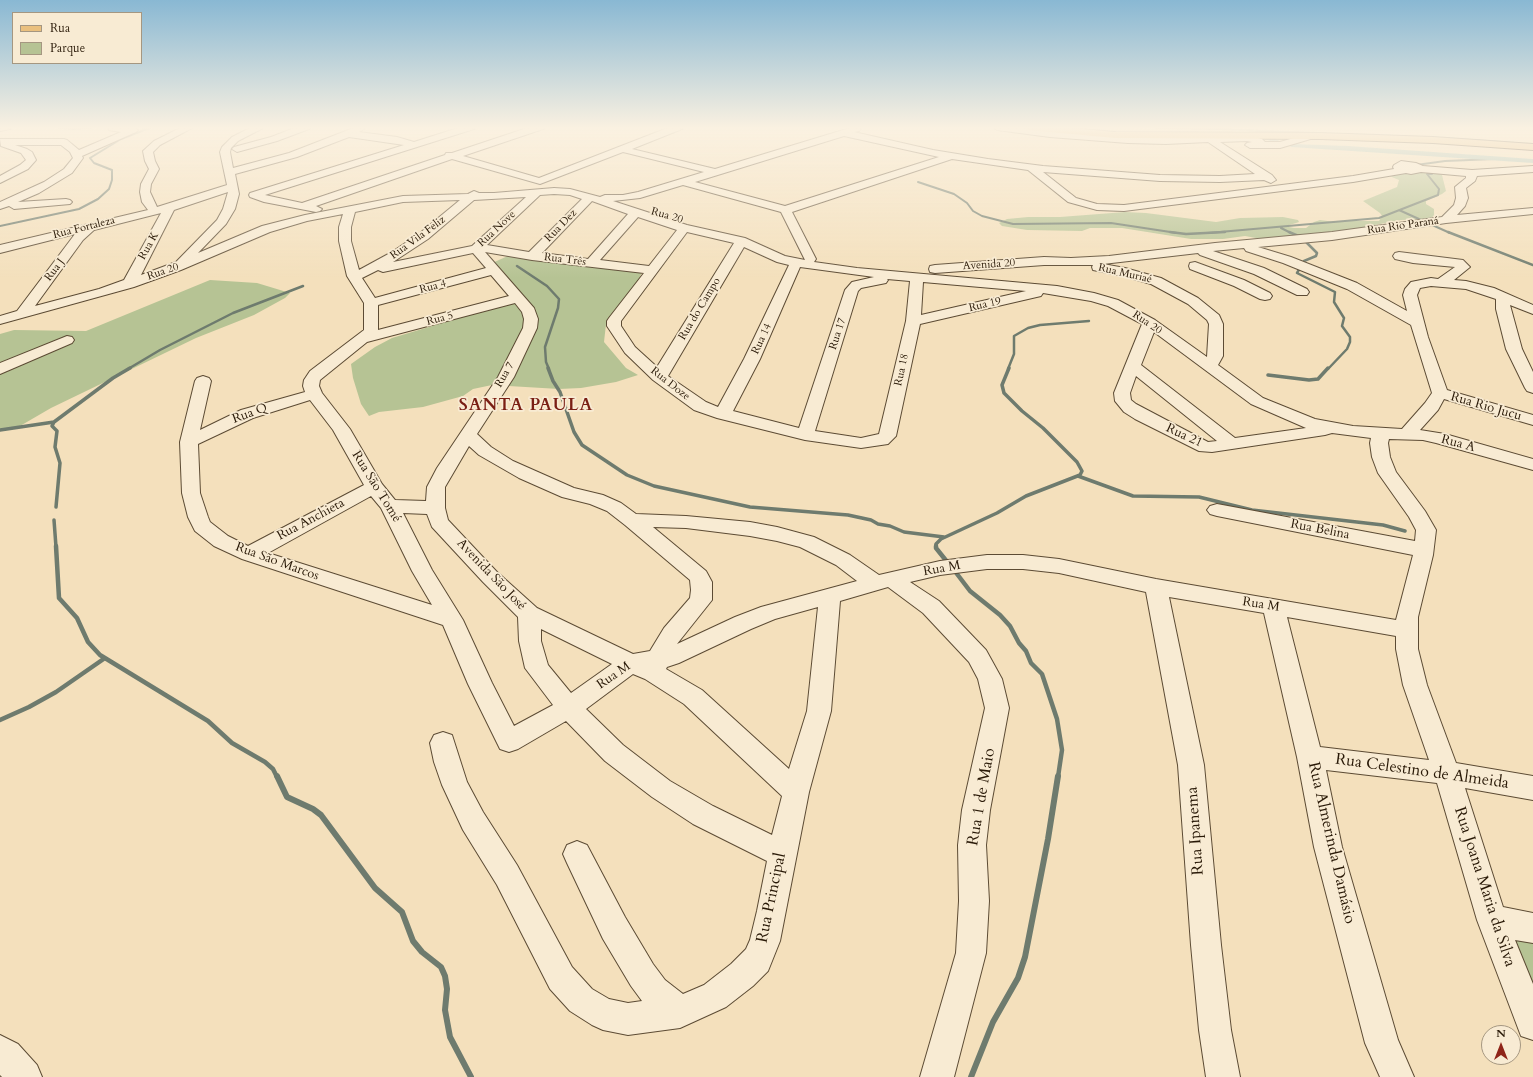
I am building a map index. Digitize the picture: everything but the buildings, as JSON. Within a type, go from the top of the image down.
[{"type":"street","points":[[0,207],[35,192],[59,177]]},
{"type":"street","points":[[150,177],[144,192],[154,211]]},
{"type":"street","points":[[234,177],[255,195],[327,213]]},
{"type":"street","points":[[234,177],[239,183],[269,204],[327,213]]},
{"type":"street","points":[[176,268],[222,222],[229,209],[239,183],[239,177]]},
{"type":"street","points":[[239,183],[250,177]]},
{"type":"street","points":[[255,195],[307,177]]},
{"type":"street","points":[[302,207],[387,177]]},
{"type":"street","points":[[399,177],[407,180]]},
{"type":"street","points":[[512,177],[538,187],[560,177]]},
{"type":"street","points":[[590,263],[634,210],[649,198],[707,177]]},
{"type":"street","points":[[591,197],[614,199],[632,197],[689,183],[784,210],[885,177]]},
{"type":"street","points":[[1043,177],[1072,200],[1111,208],[1137,207],[1363,177]]},
{"type":"street","points":[[1151,177],[1220,179],[1262,177]]},
{"type":"street","points":[[1268,177],[1282,187]]},
{"type":"street","name":"Rua Rio Paraná","points":[[1071,262],[1109,260],[1195,249],[1332,236],[1446,220],[1459,206],[1462,198],[1460,187],[1471,177]]},
{"type":"street","name":"Rua Fortaleza","points":[[0,249],[169,208],[239,183]]},
{"type":"street","name":"Rua 20","points":[[327,213],[403,199],[553,186],[580,188],[614,199],[634,210],[738,234],[803,261]]},
{"type":"street","name":"Rua 20","points":[[538,187],[591,197],[634,210],[684,228],[741,241],[780,258],[857,272],[1064,290],[1113,303],[1150,323],[1257,401],[1279,412],[1312,424],[1381,434]]},
{"type":"street","name":"Rua Nove","points":[[477,248],[538,187]]},
{"type":"street","name":"Rua 20","points":[[0,320],[76,301],[176,268],[266,229],[397,196],[431,190],[473,194]]},
{"type":"street","name":"Rua Vila Feliz","points":[[360,274],[396,255],[424,236],[473,194]]},
{"type":"street","name":"Rua Dez","points":[[532,256],[591,197]]},
{"type":"street","points":[[0,207],[66,202]]},
{"type":"street","name":"Rua K","points":[[129,284],[160,228],[169,208]]},
{"type":"street","points":[[314,394],[311,386],[312,380],[316,374],[362,339],[370,331],[371,303],[345,241],[345,227],[350,209]]},
{"type":"street","points":[[784,210],[793,222],[803,261]]},
{"type":"street","points":[[1446,220],[1533,211]]},
{"type":"street","name":"Rua J","points":[[22,314],[79,237],[90,227]]},
{"type":"street","name":"Rua Doze","points":[[684,228],[614,321],[614,326],[625,344],[659,377],[694,403],[723,414],[805,435],[861,443]]},
{"type":"street","name":"Rua do Campo","points":[[659,377],[741,241]]},
{"type":"street","name":"Rua Rio Paraná","points":[[1240,245],[1314,269],[1352,286],[1418,324]]},
{"type":"street","name":"Rua Três","points":[[360,274],[477,248],[653,270]]},
{"type":"street","name":"Rua 7","points":[[435,508],[436,487],[446,468],[506,377],[530,328],[531,319],[529,311],[477,248]]},
{"type":"street","points":[[1195,249],[1259,271],[1302,292]]},
{"type":"street","points":[[1182,277],[1211,254]]},
{"type":"street","points":[[1399,256],[1414,259],[1454,262],[1464,267],[1442,282]]},
{"type":"street","name":"Rua 14","points":[[723,414],[803,261]]},
{"type":"street","name":"Avenida 20","points":[[913,276],[945,268],[1044,261],[1071,262]]},
{"type":"street","points":[[1064,290],[1071,262]]},
{"type":"street","name":"Rua Muriaé","points":[[1071,262],[1142,276],[1182,277],[1202,307],[1214,318],[1216,324],[1215,356],[1209,367]]},
{"type":"street","name":"Rua 4","points":[[371,303],[494,270]]},
{"type":"street","name":"Rua 18","points":[[861,443],[882,440],[887,436],[913,321],[913,276]]},
{"type":"street","name":"Rua 17","points":[[805,435],[853,287],[864,283],[913,276]]},
{"type":"street","points":[[1182,277],[1239,283],[1265,296]]},
{"type":"street","points":[[1408,434],[1432,406],[1440,393],[1410,295],[1412,289],[1416,285],[1442,282],[1466,285],[1503,296],[1533,310]]},
{"type":"street","name":"Rua 19","points":[[913,321],[1064,290]]},
{"type":"street","points":[[1503,296],[1503,310],[1514,349],[1533,388]]},
{"type":"street","name":"Rua 5","points":[[362,339],[518,298]]},
{"type":"street","name":"Rua 21","points":[[1150,323],[1122,393],[1123,400],[1130,408],[1141,415],[1200,445],[1212,447],[1335,428]]},
{"type":"street","points":[[0,369],[67,340]]},
{"type":"street","points":[[1133,366],[1232,444]]},
{"type":"street","name":"Rua São Marcos","points":[[203,381],[189,442],[191,489],[198,517],[202,526],[221,541],[249,554],[452,620]]},
{"type":"street","name":"Rua Rio Jucu","points":[[1440,393],[1533,420]]},
{"type":"street","name":"Rua Q","points":[[189,442],[247,414],[314,394]]},
{"type":"street","name":"Rua São Tomé","points":[[314,394],[336,421],[374,486],[390,506],[422,571],[452,620],[480,684],[509,741]]},
{"type":"street","points":[[468,434],[485,451],[507,465],[569,493],[606,503],[632,520],[699,576],[702,582],[701,600],[663,647],[656,666]]},
{"type":"street","name":"Rua A","points":[[1381,434],[1408,434],[1439,438],[1533,465]]},
{"type":"street","name":"Rua Joana Maria da Silva","points":[[1381,434],[1379,443],[1381,457],[1387,473],[1418,515],[1426,530],[1424,550],[1407,617],[1407,649],[1416,684],[1447,773],[1492,920],[1533,1024]]},
{"type":"street","name":"Rua Anchieta","points":[[249,554],[374,486]]},
{"type":"street","points":[[390,506],[435,508]]},
{"type":"street","name":"Avenida São José","points":[[435,508],[439,522],[490,577],[530,614],[530,641],[537,668],[569,708],[614,753],[661,789],[703,815],[782,854]]},
{"type":"street","name":"Rua Belina","points":[[1217,510],[1424,550]]},
{"type":"street","name":"Rua 1 de Maio","points":[[632,520],[686,522],[750,529],[777,534],[813,545],[931,607],[961,636],[978,656],[990,679],[998,708],[976,810],[972,846],[974,901],[971,953],[936,1077]]},
{"type":"street","name":"Rua M","points":[[656,666],[671,657],[725,631],[769,613],[883,581],[948,567],[987,562],[1023,562],[1059,566],[1156,587],[1407,630]]},
{"type":"street","name":"Rua Ipanema","points":[[1156,587],[1191,765],[1206,945],[1215,1030],[1223,1077]]},
{"type":"street","name":"Rua Principal","points":[[443,743],[447,762],[455,785],[473,821],[507,875],[561,978],[581,1000],[603,1014],[628,1020],[680,1012],[715,996],[742,975],[757,960],[765,941],[796,792],[819,711],[830,596]]},
{"type":"street","name":"Rua Almerinda Damásio","points":[[1273,607],[1310,757],[1328,847],[1382,1043],[1398,1077]]},
{"type":"street","points":[[530,614],[631,663],[656,666],[693,697],[796,792]]},
{"type":"street","name":"Rua M","points":[[509,741],[569,708],[631,663]]},
{"type":"street","name":"Rua Celestino de Almeida","points":[[1310,757],[1447,773],[1533,788]]},
{"type":"street","points":[[577,854],[614,928],[642,975],[654,991],[680,1012]]},
{"type":"street","points":[[1492,920],[1533,928]]},
{"type":"street","points":[[0,1052],[6,1056],[25,1077]]},
{"type":"green space","points":[[1392,177],[1443,177],[1446,191],[1426,201],[1426,204],[1434,209],[1434,215],[1431,219],[1401,220],[1354,229],[1267,240],[1245,236],[1223,239],[1191,239],[1122,228],[1090,228],[1082,231],[1027,230],[1002,226],[999,223],[1007,219],[1028,217],[1060,217],[1125,212],[1146,213],[1216,222],[1240,218],[1283,217],[1298,220],[1299,222],[1289,225],[1289,227],[1294,228],[1306,228],[1314,222],[1320,220],[1335,222],[1379,221],[1382,216],[1380,213],[1363,201],[1397,187],[1399,180]]},
{"type":"green space","points":[[510,255],[642,271],[637,286],[627,296],[606,324],[604,342],[626,368],[638,375],[616,382],[581,388],[559,389],[492,385],[473,389],[463,396],[423,407],[379,412],[369,416],[361,404],[353,378],[351,364],[375,347],[392,338],[516,301],[490,264]]},
{"type":"green space","points":[[210,280],[257,283],[290,293],[285,298],[254,315],[196,338],[51,408],[20,426],[0,430],[0,334],[14,330],[86,331]]},
{"type":"green space","points":[[1512,938],[1533,942],[1533,987]]},
{"type":"waterway","points":[[0,226],[79,209],[98,199],[109,189],[112,177]]},
{"type":"waterway","points":[[1399,210],[1438,195],[1439,189],[1430,177]]},
{"type":"waterway","points":[[918,182],[954,194],[967,203],[973,211],[982,216],[1013,224],[1111,223],[1172,232]]},
{"type":"waterway","points":[[1212,233],[1379,218],[1399,210]]},
{"type":"waterway","points":[[1399,210],[1450,233]]},
{"type":"waterway","points":[[1281,228],[1289,232]]},
{"type":"waterway","points":[[1172,232],[1186,234],[1212,233]]},
{"type":"waterway","points":[[1172,232],[1177,233]]},
{"type":"waterway","points":[[1212,233],[1225,232]]},
{"type":"waterway","points":[[1289,232],[1301,237],[1317,253],[1316,256],[1304,261],[1297,273],[1335,292],[1334,302],[1344,318],[1342,326],[1350,337],[1350,342],[1347,349],[1328,369]]},
{"type":"waterway","points":[[1448,232],[1533,265]]},
{"type":"waterway","points":[[517,266],[547,286],[559,299],[558,308],[545,347],[546,362],[549,369]]},
{"type":"waterway","points":[[128,369],[160,350],[233,313],[303,286]]},
{"type":"waterway","points":[[1008,369],[1014,354],[1014,336],[1028,328],[1040,325],[1089,321]]},
{"type":"waterway","points":[[54,422],[113,378],[130,368]]},
{"type":"waterway","points":[[548,368],[553,381],[560,392],[574,432],[582,445],[627,475],[654,486],[750,507],[848,515],[871,520],[878,524],[890,526],[904,532],[944,537]]},
{"type":"waterway","points":[[948,563],[936,548],[936,544],[941,539],[997,513],[1026,496],[1080,475],[1082,471],[1077,462],[1043,428],[1022,411],[1004,393],[1002,385],[1009,368]]},
{"type":"waterway","points":[[1268,375],[1309,380],[1318,379],[1328,368]]},
{"type":"waterway","points":[[0,430],[54,422]]},
{"type":"waterway","points":[[54,422],[52,426],[57,431],[55,447],[60,463],[56,507]]},
{"type":"waterway","points":[[1078,476],[1133,496],[1199,497],[1252,510],[1383,525],[1405,531]]},
{"type":"waterway","points":[[54,520],[56,547]]},
{"type":"waterway","points":[[56,546],[59,598],[77,618],[88,642],[100,655],[105,658]]},
{"type":"waterway","points":[[954,570],[970,591],[1000,615],[1010,626],[1019,643],[1026,651],[1031,663],[1042,674],[1057,719],[1062,750],[1058,777]]},
{"type":"waterway","points":[[0,720],[29,707],[56,692],[105,658]]},
{"type":"waterway","points":[[105,658],[208,721],[232,743],[265,762],[273,769],[277,777]]},
{"type":"waterway","points":[[277,776],[287,797],[313,809],[321,815],[375,888],[402,912],[413,941],[422,952],[441,967],[445,976],[447,989],[445,1010],[450,1037],[471,1077]]},
{"type":"waterway","points":[[971,1077],[993,1022],[1018,978],[1025,957],[1048,839],[1058,776]]},
{"type":"district","name":"SANTA PAULA","points":[[526,406]]}]
